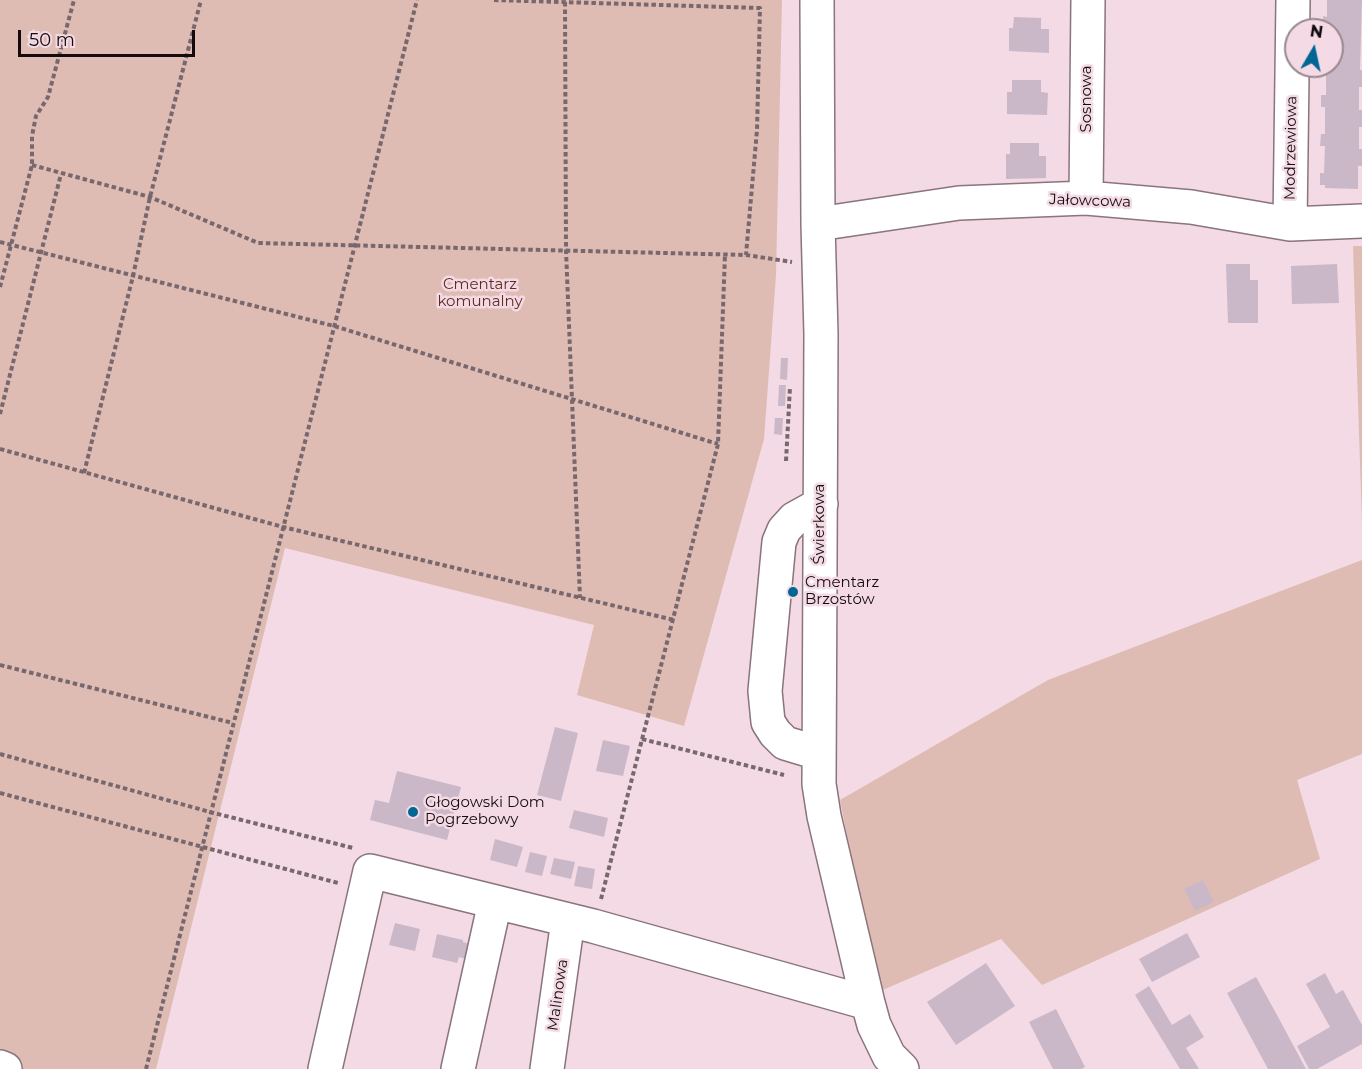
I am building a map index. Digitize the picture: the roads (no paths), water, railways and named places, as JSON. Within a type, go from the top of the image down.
[{"type":"street","name":"Świerkowa","points":[[817,0],[821,334],[819,784],[824,816],[874,1025],[889,1056],[902,1069]]},
{"type":"street","name":"Sosnowa","points":[[1086,198],[1088,0]]},
{"type":"street","name":"Modrzewiowa","points":[[1290,224],[1293,0]]},
{"type":"street","name":"Jałowcowa","points":[[818,224],[959,203],[1086,198],[1191,207],[1290,224],[1362,221]]},
{"type":"street","points":[[818,753],[785,743],[775,733],[768,722],[765,691],[779,542],[784,530],[794,519],[821,504]]},
{"type":"street","points":[[325,1069],[357,878],[495,902],[868,1003]]},
{"type":"street","points":[[458,1069],[495,902]]},
{"type":"street","name":"Malinowa","points":[[547,1069],[568,920]]},
{"type":"street","points":[[0,1067],[5,1069]]},
{"type":"place","name":"Cmentarz Brzostów","points":[[793,592]]},
{"type":"place","name":"Głogowski Dom Pogrzebowy","points":[[413,812]]},
{"type":"park label","name":"Cmentarz komunalny","points":[[480,294]]}]
